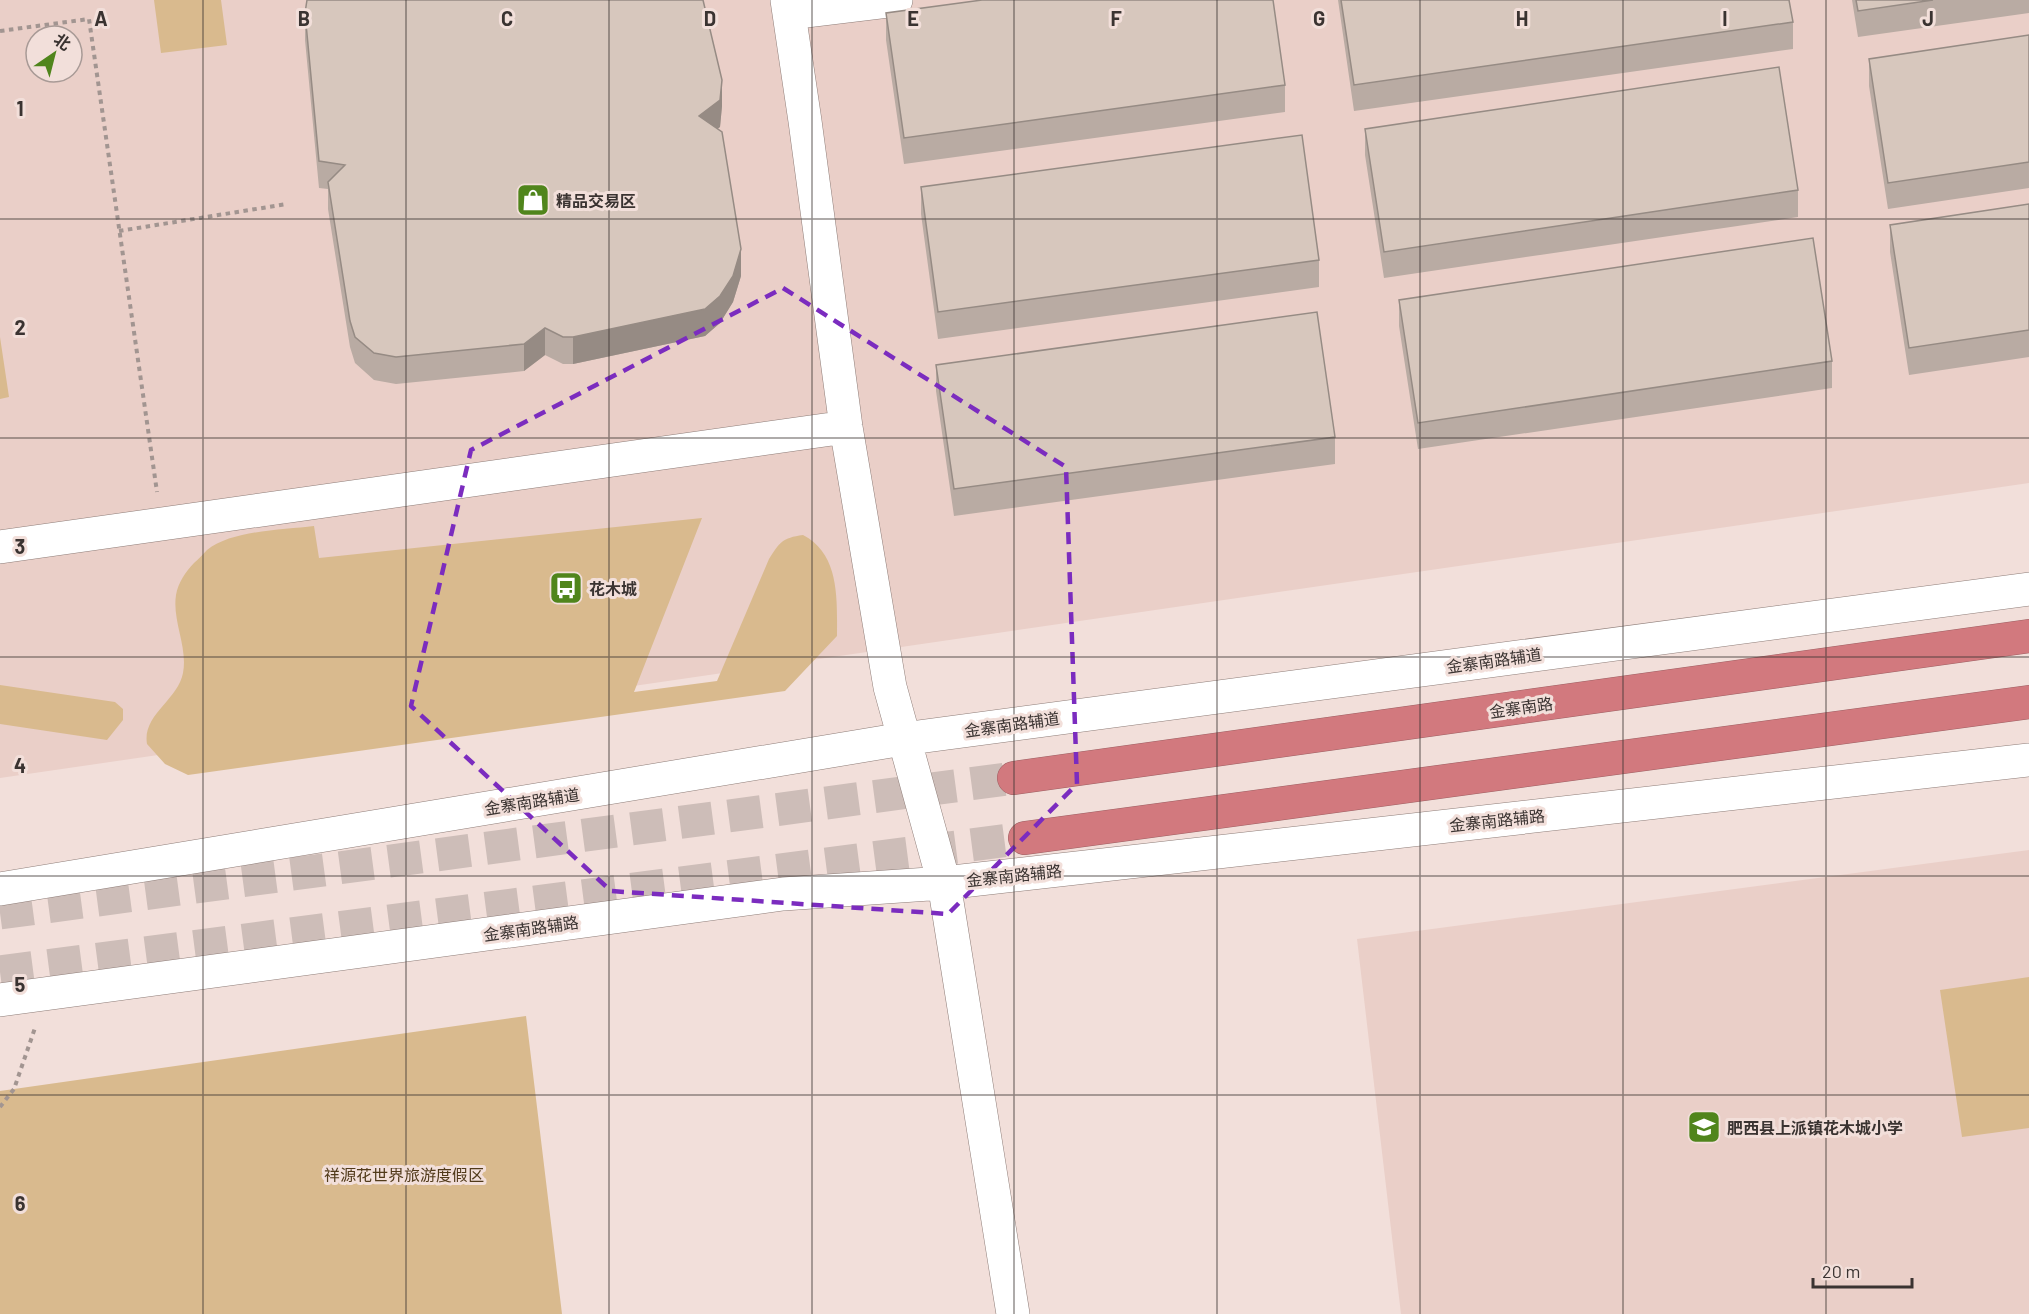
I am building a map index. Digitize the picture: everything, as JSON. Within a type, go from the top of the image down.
[{"type":"highway","name":"金寨南路","points":[[1014,778],[2029,636]]},
{"type":"highway","points":[[1024,838],[2029,702]]},
{"type":"street","points":[[896,0],[788,7],[846,427],[890,687],[944,883],[1013,1314]]},
{"type":"street","points":[[0,547],[846,427]]},
{"type":"street","name":"金寨南路辅道","points":[[0,889],[903,739],[2029,589]]},
{"type":"street","name":"金寨南路辅路","points":[[0,1000],[783,894],[944,883],[2029,760]]},
{"type":"path","points":[[0,31],[89,19],[158,496]]},
{"type":"path","points":[[119,231],[288,204]]},
{"type":"path","points":[[0,1107],[14,1089],[48,994]]},
{"type":"highlighted area","points":[[783,288],[1066,467],[1077,784],[948,914],[611,891],[411,706],[471,450]]},
{"type":"shaded area","points":[[0,0],[2029,0],[2029,483],[0,778]]},
{"type":"shaded area","name":"肥西县上派镇花木城小学","points":[[2029,850],[2029,1314],[1401,1314],[1357,939]]},
{"type":"green space","points":[[154,0],[221,0],[227,45],[161,53]]},
{"type":"green space","points":[[0,337],[9,397],[0,399]]},
{"type":"green space","points":[[702,518],[634,692],[717,681],[769,559],[782,542],[803,535],[815,543],[830,566],[836,593],[837,636],[785,691],[188,775],[165,764],[147,744],[150,724],[175,691],[183,673],[183,654],[175,605],[179,586],[191,566],[207,550],[230,538],[258,532],[314,526],[319,558]]},
{"type":"green space","points":[[0,685],[115,702],[123,709],[123,720],[107,740],[0,724]]},
{"type":"green space","points":[[2029,977],[2029,1128],[1962,1137],[1940,990]]},
{"type":"green space","name":"祥源花世界旅游度假区","points":[[526,1016],[562,1314],[0,1314],[0,1091]]},
{"type":"building","name":"精品交易区","points":[[307,0],[703,0],[722,80],[720,100],[699,116],[722,132],[741,249],[733,276],[720,296],[705,309],[573,337],[563,337],[545,328],[524,344],[396,357],[374,353],[355,337],[350,321],[328,182],[345,165],[319,161],[305,13]]},
{"type":"building","points":[[982,0],[1273,0],[1285,85],[904,138],[886,13]]},
{"type":"building","points":[[1341,0],[1789,0],[1793,22],[1354,85]]},
{"type":"building","points":[[1856,0],[1933,0],[1858,11]]},
{"type":"building","points":[[2029,35],[2029,162],[1888,183],[1869,59]]},
{"type":"building","points":[[1779,67],[1798,190],[1384,252],[1365,129]]},
{"type":"building","points":[[1302,135],[1319,260],[938,312],[921,187]]},
{"type":"building","points":[[2029,204],[2029,330],[1909,348],[1890,225]]},
{"type":"building","points":[[1813,238],[1832,361],[1418,423],[1399,300]]},
{"type":"building","points":[[1317,312],[1335,437],[954,489],[936,365]]},
{"type":"tunnel","points":[[0,913],[1014,778]]},
{"type":"tunnel","points":[[0,972],[1025,838]]},
{"type":"place","name":"精品交易区","points":[[533,200]]},
{"type":"place","name":"花木城","points":[[566,588]]},
{"type":"place","name":"肥西县上派镇花木城小学","points":[[1704,1127]]}]
